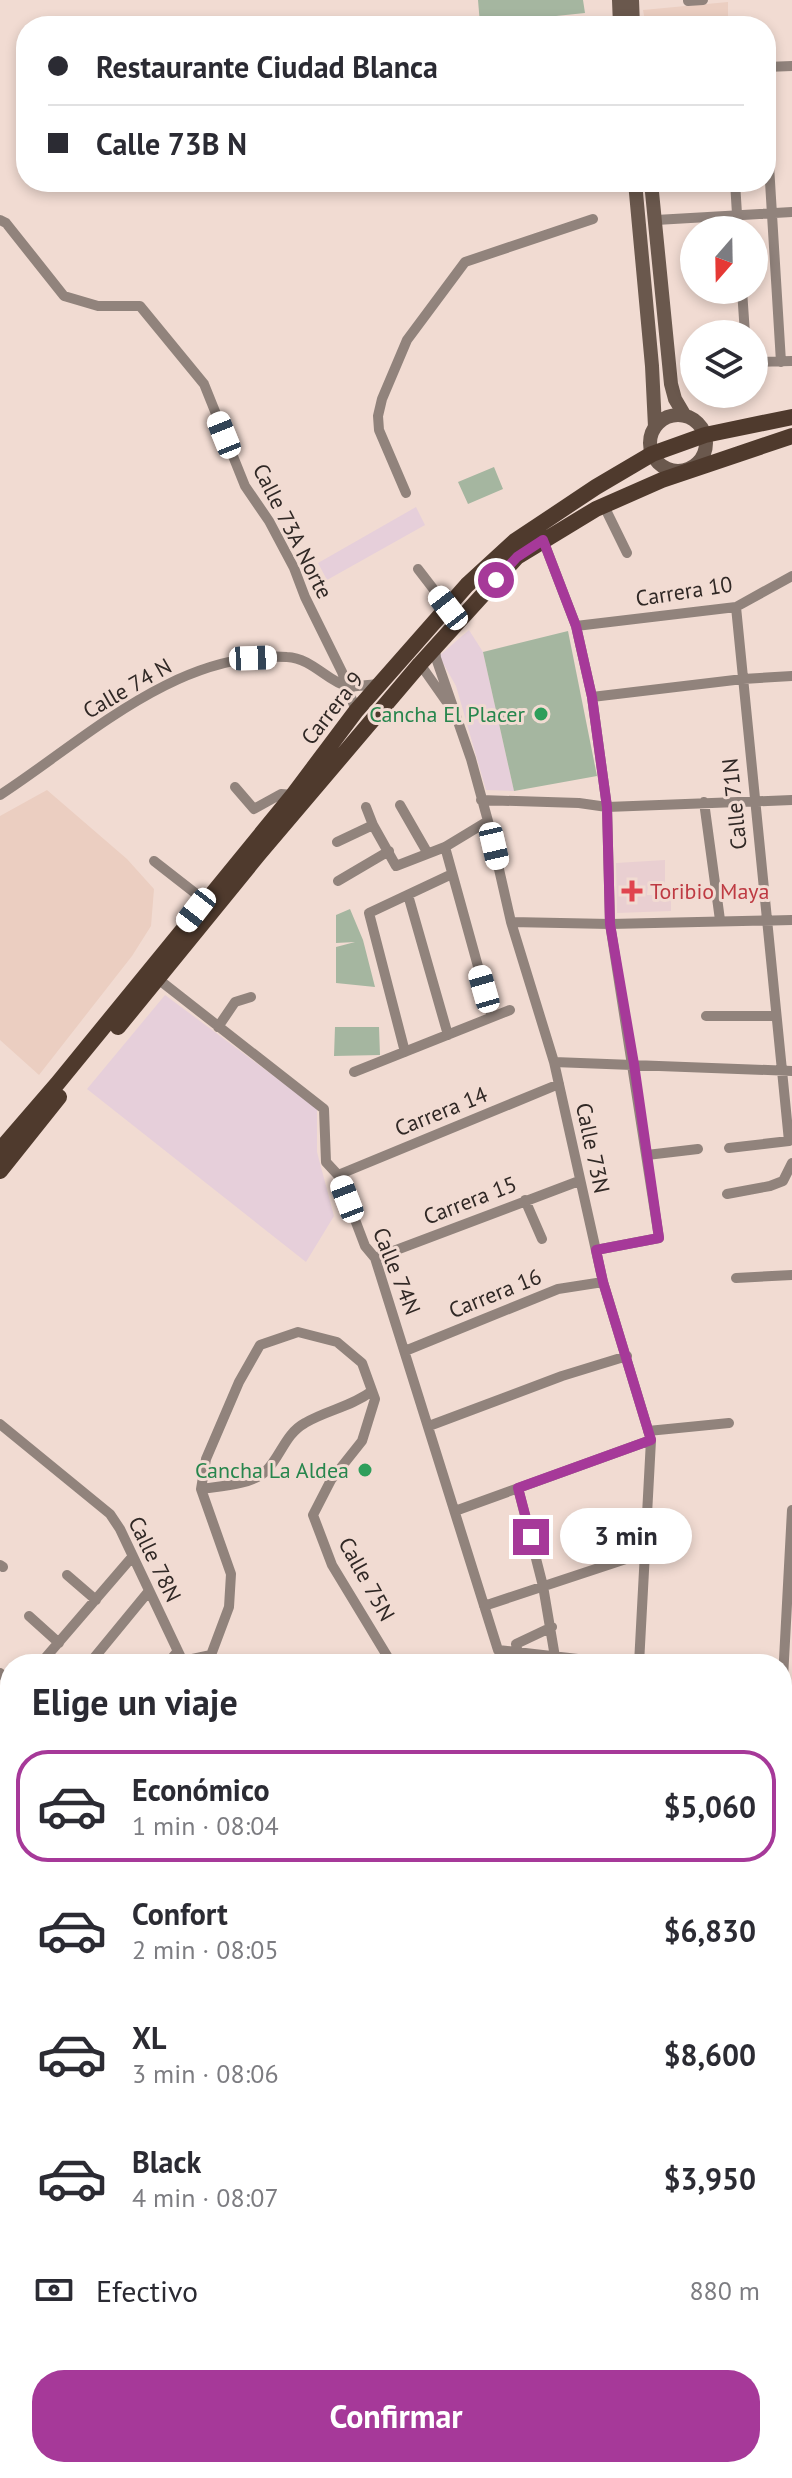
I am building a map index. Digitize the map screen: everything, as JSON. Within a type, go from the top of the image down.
[{"type":"main road","name":"Carrera 9","points":[[0,1150],[293,795],[378,684],[467,585],[515,541],[652,454],[705,435],[792,417]]},
{"type":"main road","name":"Carrera 9","points":[[0,1171],[258,855],[420,664],[517,557],[604,506],[689,469],[792,436]]},
{"type":"main road","points":[[420,664],[421,651],[441,625],[448,608]]},
{"type":"street","points":[[688,1],[703,0]]},
{"type":"street","points":[[636,192],[655,427],[650,440],[652,454],[663,467],[672,471],[689,469],[701,459],[705,451],[705,435],[694,420],[671,416],[655,427]]},
{"type":"street","points":[[652,192],[671,384],[685,416]]},
{"type":"street","points":[[736,192],[737,215]]},
{"type":"street","points":[[771,192],[786,361]]},
{"type":"street","points":[[656,220],[792,212]]},
{"type":"street","points":[[406,493],[379,430],[378,416],[407,340],[465,262],[593,219]]},
{"type":"street","name":"Calle 73A Norte","points":[[0,220],[6,223],[64,296],[98,306],[140,306],[204,384],[245,486],[269,521],[294,568],[342,672],[356,711]]},
{"type":"street","points":[[645,284],[663,283]]},
{"type":"street","points":[[604,506],[627,553]]},
{"type":"street","points":[[543,540],[576,626],[592,697],[607,807],[610,924],[659,1238],[596,1250]]},
{"type":"street","points":[[418,569],[448,608]]},
{"type":"street","name":"Carrera 10","points":[[576,626],[736,607],[792,576]]},
{"type":"street","name":"Calle 71N","points":[[736,607],[776,1016],[787,1071],[790,1142]]},
{"type":"street","name":"Calle 73N","points":[[435,648],[488,821],[511,922],[554,1062],[603,1282],[650,1436],[639,1654]]},
{"type":"street","name":"Calle 74 N","points":[[0,795],[156,690],[206,668],[253,658],[290,656],[312,664],[346,686]]},
{"type":"street","points":[[420,664],[457,715]]},
{"type":"street","points":[[592,697],[792,676]]},
{"type":"street","points":[[346,686],[378,684]]},
{"type":"street","points":[[235,787],[254,809],[281,794],[293,795]]},
{"type":"street","points":[[481,800],[579,803],[607,807],[792,800]]},
{"type":"street","points":[[704,802],[720,920]]},
{"type":"street","points":[[400,805],[427,852]]},
{"type":"street","points":[[366,807],[396,866],[445,847],[488,821]]},
{"type":"street","points":[[337,842],[373,825]]},
{"type":"street","points":[[445,847],[492,1017]]},
{"type":"street","points":[[338,881],[389,851]]},
{"type":"street","points":[[154,861],[204,900]]},
{"type":"street","points":[[405,1052],[369,913],[452,874]]},
{"type":"street","points":[[408,895],[448,1035]]},
{"type":"street","points":[[511,922],[610,924],[792,920]]},
{"type":"street","name":"Calle 74N","points":[[158,979],[324,1109],[326,1162],[338,1175],[365,1246],[375,1258],[498,1650],[518,1653]]},
{"type":"street","points":[[218,1027],[235,1002],[251,997]]},
{"type":"street","points":[[354,1072],[510,1010]]},
{"type":"street","points":[[706,1016],[776,1016]]},
{"type":"street","points":[[554,1062],[787,1071]]},
{"type":"street","name":"Carrera 14","points":[[338,1175],[559,1084]]},
{"type":"street","points":[[729,1148],[790,1142]]},
{"type":"street","points":[[647,1155],[698,1149]]},
{"type":"street","points":[[727,1194],[783,1181],[792,1163]]},
{"type":"street","name":"Carrera 15","points":[[375,1258],[579,1181]]},
{"type":"street","points":[[525,1200],[542,1239]]},
{"type":"street","points":[[736,1278],[792,1275]]},
{"type":"street","name":"Carrera 16","points":[[405,1351],[558,1289],[603,1282]]},
{"type":"street","points":[[201,1489],[236,1484],[265,1473],[292,1431],[306,1422],[353,1404],[372,1391],[362,1363],[337,1342],[298,1332],[260,1345],[239,1382],[206,1459],[201,1489],[231,1574],[229,1607],[216,1654]]},
{"type":"street","points":[[429,1426],[562,1376],[627,1356]]},
{"type":"street","name":"Calle 75N","points":[[372,1391],[375,1399],[362,1441],[331,1480],[313,1515],[332,1565],[386,1654]]},
{"type":"street","points":[[455,1511],[650,1436],[729,1423]]},
{"type":"street","name":"Calle 78N","points":[[0,1424],[110,1514],[180,1654]]},
{"type":"street","points":[[518,1488],[543,1586],[555,1654]]},
{"type":"street","points":[[788,1654],[792,1510]]},
{"type":"street","points":[[484,1606],[644,1553]]},
{"type":"street","points":[[49,1654],[133,1556]]},
{"type":"street","points":[[67,1575],[96,1600]]},
{"type":"street","points":[[97,1654],[149,1591]]},
{"type":"street","points":[[29,1616],[59,1643]]},
{"type":"street","points":[[527,1654],[518,1653],[516,1644],[552,1627]]},
{"type":"shaded area","points":[[728,2],[728,16],[644,16],[643,10]]},
{"type":"shaded area","points":[[416,507],[425,525],[327,580],[318,563]]},
{"type":"shaded area","points":[[469,630],[483,652],[514,791],[486,790],[456,686],[439,656]]},
{"type":"shaded area","points":[[47,790],[127,859],[154,889],[151,926],[132,956],[39,1075],[0,1040],[0,816]]},
{"type":"shaded area","name":"Toribio Maya","points":[[665,860],[665,885],[648,886],[647,895],[671,896],[671,911],[617,913],[616,863]]},
{"type":"shaded area","points":[[165,995],[317,1108],[317,1152],[334,1216],[306,1262],[87,1089]]},
{"type":"green space","points":[[478,0],[583,0],[585,13],[556,16],[479,16]]},
{"type":"green space","points":[[494,467],[503,489],[468,504],[458,482]]},
{"type":"green space","name":"Cancha El Placer","points":[[568,631],[597,776],[514,791],[483,652]]},
{"type":"green space","points":[[350,909],[363,940],[375,987],[336,983],[336,947],[355,942],[336,943],[336,915]]},
{"type":"green space","points":[[335,1027],[379,1027],[380,1055],[334,1056]]},
{"type":"place","name":"Cancha El Placer","points":[[541,714]]},
{"type":"place","name":"Toribio Maya","points":[[632,891]]},
{"type":"place","name":"Cancha La Aldea","points":[[365,1470]]},
{"type":"route","points":[[496,580],[517,557],[543,540],[576,626],[596,725],[607,807],[610,924],[659,1238],[596,1250],[651,1440],[518,1488],[531,1537]]}]
